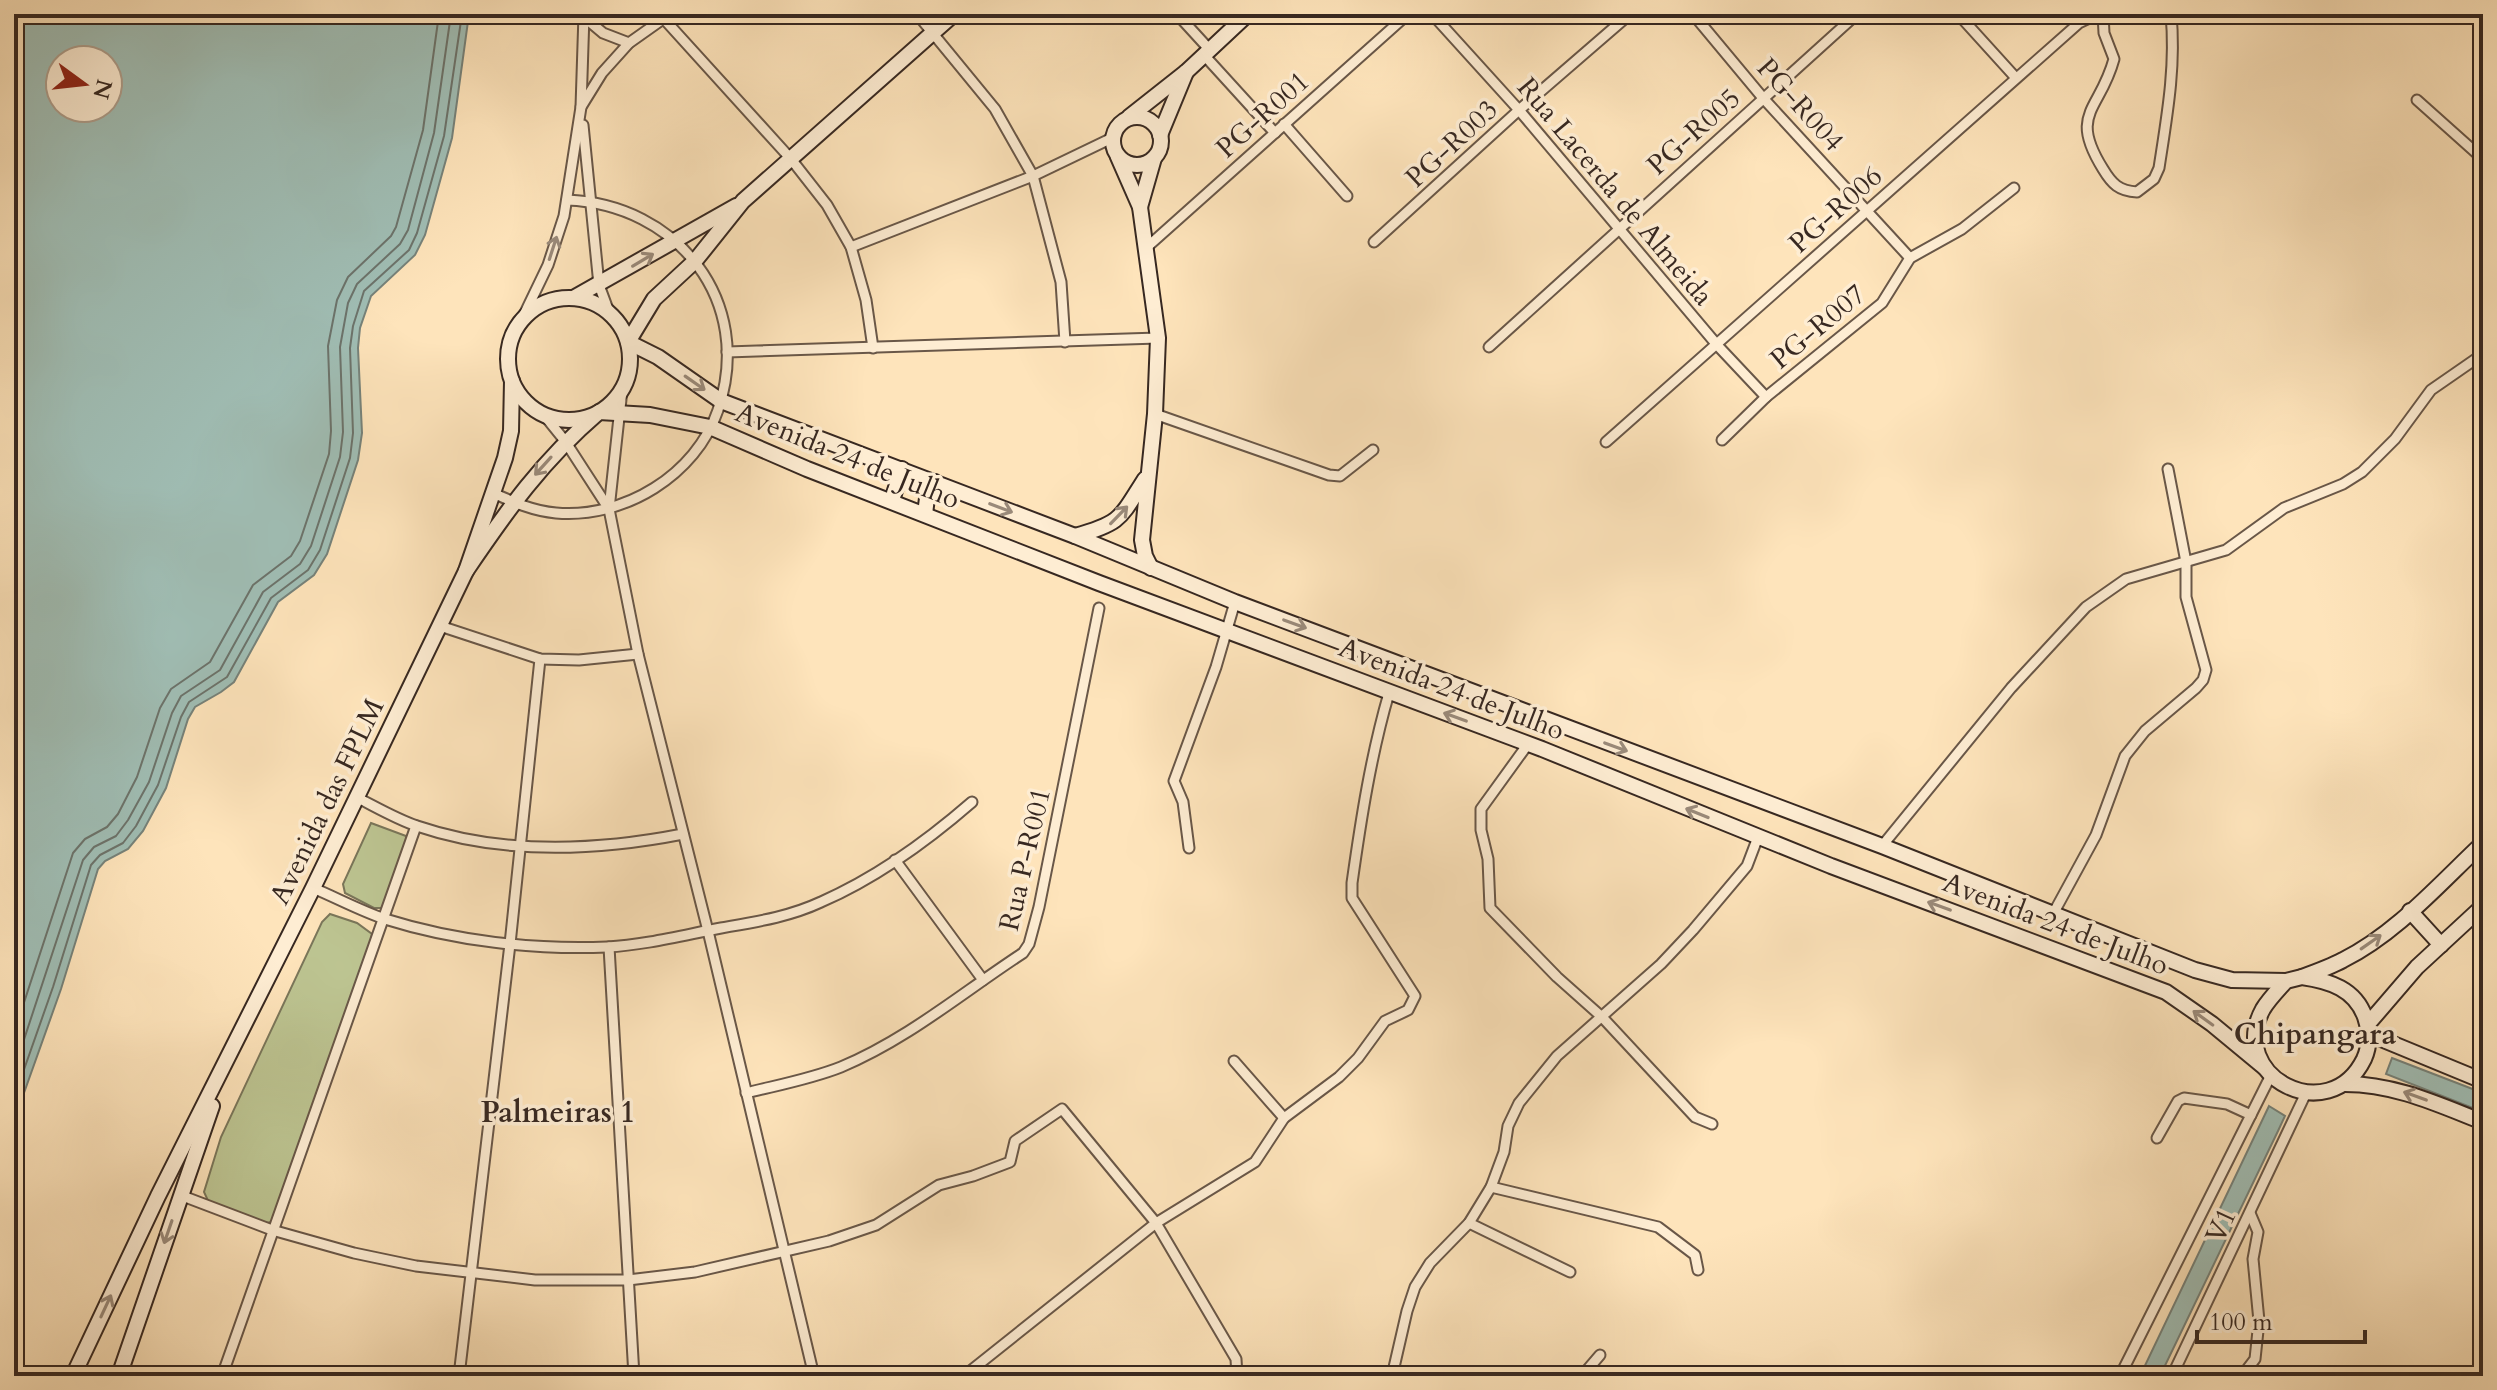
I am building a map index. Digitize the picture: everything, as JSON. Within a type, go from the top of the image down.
[{"type":"street","points":[[917,14],[995,109],[1033,176],[1061,282],[1065,342]]},
{"type":"street","points":[[628,342],[654,299],[695,261],[743,201],[954,14]]},
{"type":"street","points":[[1177,14],[1275,133]]},
{"type":"street","points":[[851,247],[1033,176],[1112,138],[1118,125],[1186,72],[1248,14]]},
{"type":"street","name":"PG-R001","points":[[1146,248],[1408,14]]},
{"type":"street","name":"Rua Lacerda de Almeida","points":[[1432,14],[1519,110],[1718,346],[1766,397]]},
{"type":"street","name":"PG-R003","points":[[1374,242],[1630,14]]},
{"type":"street","name":"PG-R004","points":[[1693,14],[1763,98],[1910,258]]},
{"type":"street","name":"PG-R005","points":[[1489,347],[1857,14]]},
{"type":"street","points":[[1958,14],[2016,78]]},
{"type":"street","points":[[2100,14],[2114,59],[2086,123],[2087,139],[2110,181],[2119,189],[2137,192],[2154,179],[2159,168],[2172,83],[2174,50],[2171,14]]},
{"type":"street","name":"PG-R006","points":[[1606,442],[1718,346],[1867,209],[2079,23],[2100,14]]},
{"type":"street","points":[[584,15],[603,33],[629,43]]},
{"type":"street","points":[[584,15],[581,107],[567,200],[548,265],[513,333],[508,365],[519,395],[544,415],[565,441],[609,509]]},
{"type":"street","points":[[609,312],[599,285],[581,107],[602,73],[629,43],[667,17],[827,205],[851,247],[866,300],[873,348]]},
{"type":"street","points":[[1118,157],[1132,165],[1148,163],[1154,158],[1186,72]]},
{"type":"street","points":[[2417,100],[2483,159]]},
{"type":"street","points":[[1129,117],[1145,117],[1158,128],[1160,135]]},
{"type":"street","points":[[1284,124],[1347,196]]},
{"type":"street","points":[[1112,138],[1140,207],[1158,338],[1155,414],[1142,540],[1151,568]]},
{"type":"street","points":[[1140,207],[1154,158]]},
{"type":"street","name":"PG-R007","points":[[1722,440],[1766,397],[1882,303],[1910,258],[1962,229],[2014,188]]},
{"type":"street","points":[[493,493],[512,502],[557,513],[609,509],[637,498],[676,473],[694,453],[721,401],[727,352],[724,326],[712,290],[695,261],[676,240],[654,224],[620,208],[567,200]]},
{"type":"street","points":[[575,297],[743,201]]},
{"type":"street","points":[[522,319],[537,306],[555,299],[575,297],[594,302],[609,312],[621,326],[628,342],[631,359],[622,390],[609,509],[638,654],[708,931],[814,1376]]},
{"type":"street","points":[[727,352],[1158,338]]},
{"type":"street","name":"Avenida 24 de Julho","points":[[628,342],[658,357],[721,401],[1075,536],[1235,602],[1882,846],[2195,970],[2232,980],[2286,981]]},
{"type":"street","points":[[1882,846],[2011,688],[2086,607],[2126,579],[2226,550],[2284,508],[2343,484],[2362,472],[2395,439],[2431,390],[2483,354]]},
{"type":"street","name":"Avenida das FPLM","points":[[231,1052],[466,571],[511,431],[512,381]]},
{"type":"street","points":[[544,415],[572,420],[599,412],[622,390]]},
{"type":"street","name":"Avenida 24 de Julho","points":[[599,412],[663,417],[710,427],[807,469],[1099,583],[1256,640],[1758,837],[2166,992],[2212,1024],[2267,1071]]},
{"type":"street","name":"Avenida das FPLM","points":[[466,571],[512,502],[565,441],[599,412]]},
{"type":"street","points":[[1155,414],[1329,475],[1340,476],[1373,450]]},
{"type":"street","points":[[892,500],[902,469]]},
{"type":"street","points":[[2053,914],[2096,835],[2125,756],[2145,731],[2203,680],[2206,670],[2186,597],[2186,562],[2168,469]]},
{"type":"street","points":[[1075,536],[1102,528],[1121,517],[1148,475]]},
{"type":"street","points":[[925,514],[927,498],[935,482]]},
{"type":"street","points":[[1189,848],[1183,802],[1174,781],[1235,602]]},
{"type":"street","name":"Rua P-R001","points":[[746,1093],[838,1068],[873,1053],[942,1010],[1023,953],[1029,944],[1039,907],[1099,608]]},
{"type":"street","points":[[1256,640],[1267,614]]},
{"type":"street","points":[[440,626],[540,659],[579,660],[638,654]]},
{"type":"street","points":[[459,1376],[540,659]]},
{"type":"street","points":[[964,1376],[1156,1223],[1255,1162],[1284,1118],[1348,1068],[1385,1021],[1408,1010],[1413,1004],[1415,996],[1352,898],[1368,778],[1389,693]]},
{"type":"street","points":[[1552,723],[1481,809],[1481,830],[1488,859],[1490,908],[1557,977],[1602,1017],[1695,1117],[1712,1124]]},
{"type":"street","points":[[1568,760],[1577,733]]},
{"type":"street","points":[[356,797],[416,826],[472,840],[520,847],[601,846],[683,834]]},
{"type":"street","points":[[313,888],[384,919],[444,934],[510,944],[609,947],[782,917],[808,907],[860,884],[937,832],[972,802]]},
{"type":"street","points":[[222,1376],[416,826]]},
{"type":"street","points":[[1392,1376],[1415,1287],[1430,1263],[1469,1223],[1491,1187],[1504,1152],[1508,1126],[1519,1103],[1557,1056],[1661,964],[1693,930],[1747,866],[1758,837]]},
{"type":"street","points":[[2483,843],[2374,940],[2344,959],[2286,981],[2263,1010],[2257,1024],[2256,1039],[2267,1071],[2287,1087],[2306,1093],[2326,1092],[2345,1084],[2373,1084],[2392,1088],[2483,1122]]},
{"type":"street","points":[[895,860],[983,980]]},
{"type":"street","points":[[2369,1029],[2394,992],[2483,906]]},
{"type":"street","points":[[2410,911],[2441,945]]},
{"type":"street","points":[[609,947],[634,1376]]},
{"type":"street","points":[[2302,977],[2336,985],[2351,994],[2362,1008],[2369,1029],[2367,1052],[2359,1069],[2345,1084]]},
{"type":"street","points":[[2369,1029],[2483,1081]]},
{"type":"street","points":[[119,1376],[231,1052]]},
{"type":"street","points":[[75,1374],[158,1196],[231,1052]]},
{"type":"street","points":[[1234,1061],[1284,1118]]},
{"type":"street","points":[[2120,1376],[2251,1115],[2267,1071]]},
{"type":"street","name":"V1","points":[[2172,1376],[2306,1093]]},
{"type":"street","points":[[2157,1138],[2178,1101],[2184,1098],[2227,1104],[2251,1115]]},
{"type":"street","points":[[180,1195],[272,1230],[354,1253],[471,1275],[535,1280],[628,1280],[695,1272],[784,1254],[876,1225],[939,1185],[1007,1164],[1012,1158],[1015,1141],[1062,1109],[1156,1223],[1236,1359],[1237,1376]]},
{"type":"street","points":[[1491,1187],[1658,1227],[1695,1255],[1698,1270]]},
{"type":"street","points":[[2242,1376],[2255,1359],[2259,1321],[2253,1259],[2258,1232],[2250,1213]]},
{"type":"street","points":[[1469,1223],[1570,1272]]},
{"type":"street","points":[[1582,1376],[1600,1355]]},
{"type":"green space","points":[[371,823],[406,836],[406,848],[384,908],[374,908],[345,893],[343,884]]},
{"type":"green space","points":[[330,914],[357,923],[372,934],[370,948],[272,1222],[261,1224],[210,1205],[204,1192],[221,1137],[322,922]]},
{"type":"water","points":[[14,14],[469,14],[452,138],[425,235],[415,255],[371,296],[360,328],[362,433],[358,460],[327,554],[314,575],[278,602],[234,682],[195,707],[188,719],[166,788],[143,831],[128,849],[105,861],[98,869],[61,989],[14,1121]]},
{"type":"water","points":[[2392,1058],[2483,1093],[2483,1112],[2386,1074]]},
{"type":"water","points":[[2269,1106],[2285,1116],[2278,1131],[2160,1376],[2140,1376]]},
{"type":"district","name":"Chipangara","points":[[2315,1034]]},
{"type":"district","name":"Palmeiras 1","points":[[558,1112]]}]
